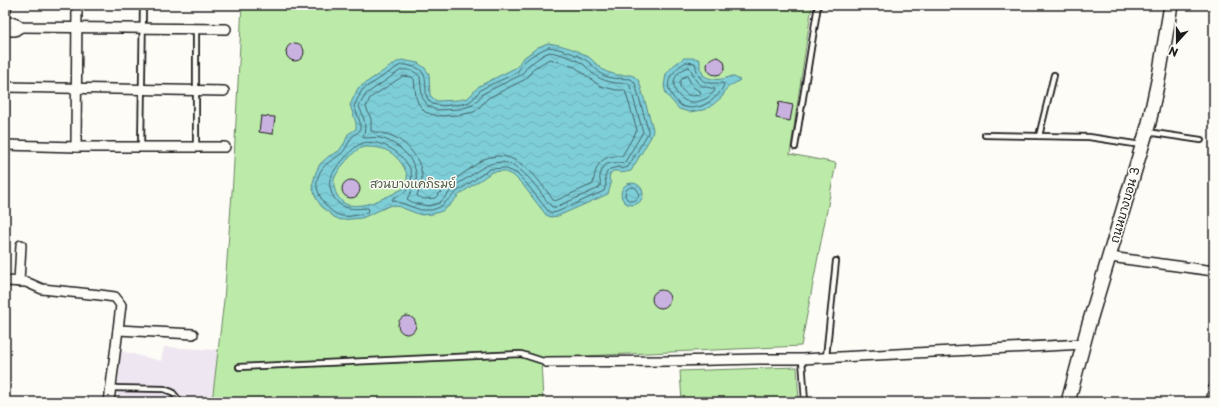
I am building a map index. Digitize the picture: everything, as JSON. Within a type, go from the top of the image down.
[{"type":"main road","name":"ถนนบางบอน 3","points":[[1068,402],[1146,132],[1159,76],[1171,5]]},
{"type":"street","points":[[5,12],[6,5]]},
{"type":"street","points":[[76,147],[77,5]]},
{"type":"street","points":[[5,22],[14,22],[21,27]]},
{"type":"street","points":[[5,31],[15,31],[21,27],[226,29]]},
{"type":"street","points":[[6,87],[224,91]]},
{"type":"street","points":[[5,145],[76,147],[225,147]]},
{"type":"street","points":[[19,282],[21,245]]},
{"type":"street","points":[[1110,257],[1214,271]]},
{"type":"street","points":[[5,281],[26,282],[42,290],[86,293],[115,297],[121,305],[110,402]]},
{"type":"street","points":[[118,330],[193,334]]},
{"type":"street","points":[[546,362],[672,362],[802,359],[1084,344]]},
{"type":"street","points":[[1212,402],[1214,388]]},
{"type":"lane","points":[[141,147],[143,5]]},
{"type":"lane","points":[[795,147],[818,5]]},
{"type":"lane","points":[[196,29],[196,146]]},
{"type":"lane","points":[[1039,136],[1054,75]]},
{"type":"lane","points":[[5,145],[6,87]]},
{"type":"lane","points":[[1146,132],[1200,140]]},
{"type":"lane","points":[[985,135],[1089,137],[1142,145]]},
{"type":"lane","points":[[826,358],[836,261]]},
{"type":"lane","points":[[239,367],[521,354],[546,362]]},
{"type":"lane","points":[[802,359],[806,402]]},
{"type":"lane","points":[[111,388],[164,389],[172,392],[178,399],[178,402]]},
{"type":"shaded area","points":[[164,347],[219,350],[212,402],[117,402],[120,351],[161,361]]},
{"type":"green space","name":"สวนบางแคภิรมย์","points":[[242,5],[812,5],[790,154],[836,163],[801,346],[541,358],[543,402],[212,402],[224,300],[233,179]]},
{"type":"green space","points":[[797,367],[799,402],[682,402],[680,371]]},
{"type":"water","points":[[548,43],[570,48],[586,55],[607,72],[618,75],[632,75],[639,81],[653,129],[652,135],[631,171],[621,173],[618,171],[613,171],[610,174],[609,178],[611,184],[608,194],[558,216],[551,217],[546,215],[523,185],[514,176],[503,171],[492,172],[460,194],[442,211],[433,214],[421,215],[391,205],[362,218],[341,220],[334,217],[321,206],[316,198],[312,186],[316,172],[320,164],[329,156],[339,151],[348,134],[356,129],[356,123],[350,105],[358,88],[402,60],[418,63],[425,68],[429,74],[430,95],[437,101],[468,98],[479,86],[517,67],[522,59],[538,47]],"holes":[[[364,147],[385,150],[397,158],[401,162],[406,173],[406,184],[403,189],[373,202],[354,206],[348,205],[338,197],[334,188],[334,180],[337,173],[353,153]]]},
{"type":"water","points":[[684,58],[695,58],[700,60],[700,68],[704,76],[707,78],[718,79],[732,76],[740,80],[727,88],[722,97],[710,107],[703,110],[689,112],[679,109],[666,94],[664,86],[666,74],[674,65]]},
{"type":"water","points":[[632,183],[640,186],[643,194],[640,202],[632,205],[624,202],[621,194],[624,186]]},
{"type":"building","points":[[295,43],[302,45],[304,52],[302,59],[295,61],[288,59],[286,52],[288,45]]},
{"type":"building","points":[[716,57],[722,60],[725,66],[722,72],[716,75],[710,72],[707,66],[710,60]]},
{"type":"building","points":[[779,102],[793,105],[790,121],[776,118]]},
{"type":"building","points":[[261,116],[275,117],[273,134],[259,132]]},
{"type":"building","points":[[351,180],[355,181],[359,185],[359,193],[355,197],[351,198],[347,197],[343,193],[342,189],[343,185],[347,181]]},
{"type":"building","points":[[661,290],[668,292],[670,299],[668,306],[661,308],[654,306],[652,299],[654,292]]},
{"type":"building","points":[[403,316],[411,316],[416,321],[414,332],[411,334],[403,334],[398,329],[398,321]]}]
